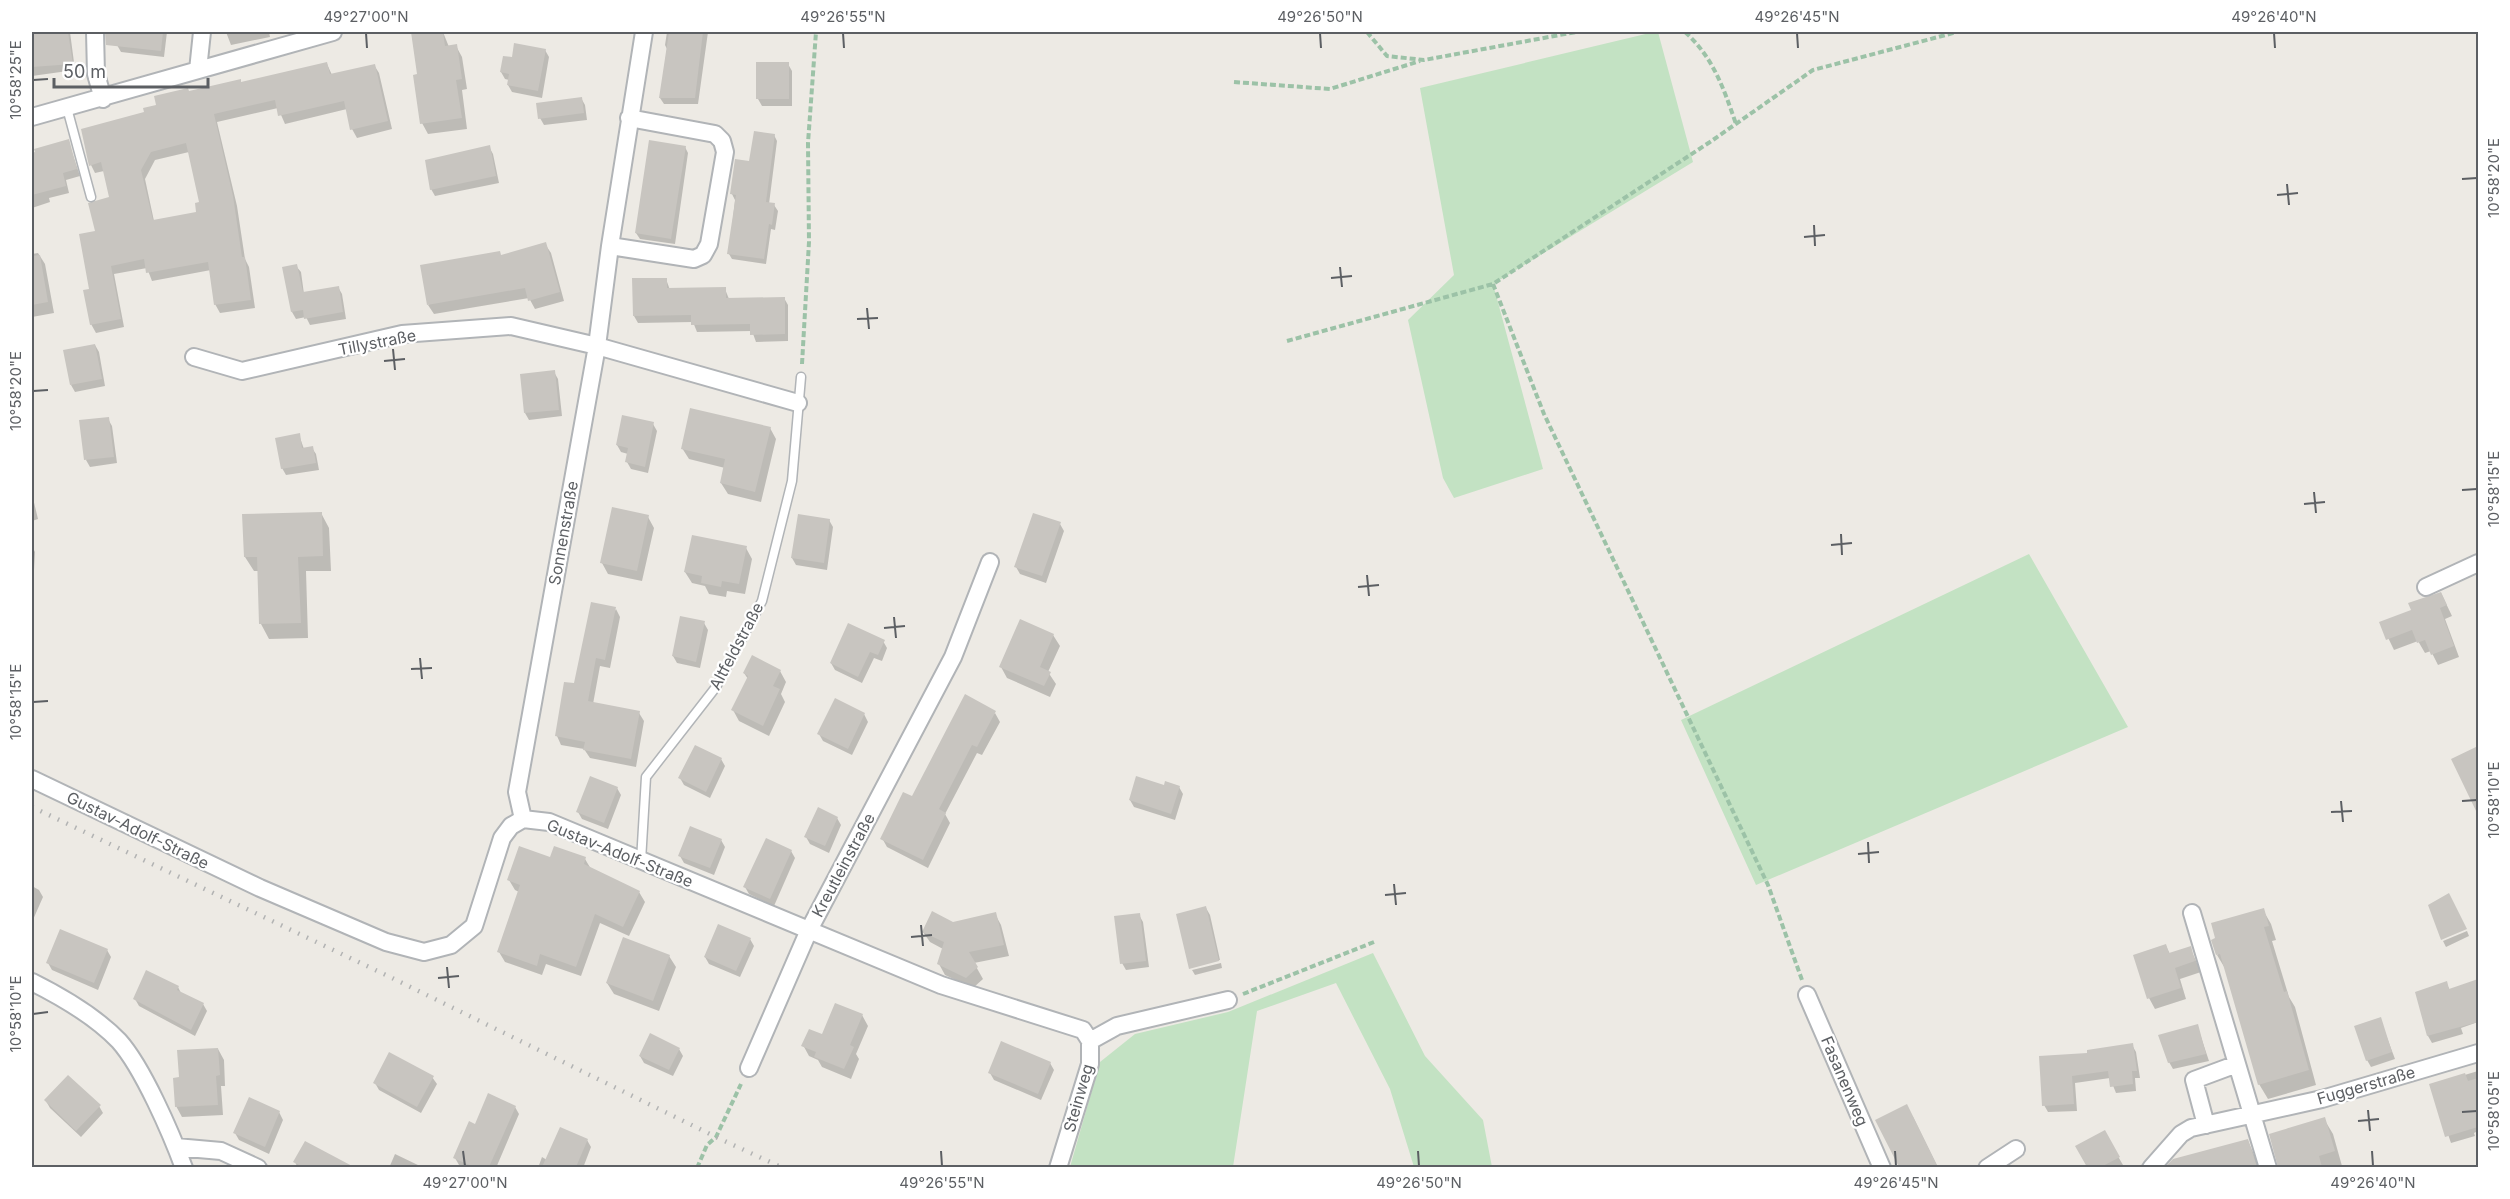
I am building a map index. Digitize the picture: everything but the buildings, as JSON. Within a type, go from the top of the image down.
[{"type":"street","points":[[95,32],[96,74],[103,99]]},
{"type":"street","points":[[198,70],[201,32]]},
{"type":"street","points":[[32,117],[103,99],[299,37],[333,32]]},
{"type":"street","name":"Sonnenstraße","points":[[523,819],[517,792],[597,346],[629,118],[644,32]]},
{"type":"street","points":[[610,246],[694,259],[703,255],[709,244],[725,152],[722,141],[715,134],[629,118]]},
{"type":"street","name":"Tillystraße","points":[[194,357],[242,371],[402,334],[510,326],[597,346],[798,403]]},
{"type":"street","name":"Kreutleinstraße","points":[[749,1068],[809,930],[953,657],[990,562]]},
{"type":"street","points":[[2426,587],[2478,563]]},
{"type":"street","name":"Gustav-Adolf-Straße","points":[[32,779],[270,893],[386,942],[424,952],[451,945],[474,926],[502,838],[511,826],[523,819],[549,822],[941,986],[1087,1035]]},
{"type":"street","points":[[2192,913],[2268,1167]]},
{"type":"street","points":[[32,982],[53,992],[90,1016],[119,1042],[144,1081],[176,1147],[183,1167]]},
{"type":"street","name":"Fasanenweg","points":[[1807,995],[1882,1167]]},
{"type":"street","points":[[1087,1035],[1228,1000]]},
{"type":"street","name":"Steinweg","points":[[1058,1167],[1090,1064],[1087,1035]]},
{"type":"street","name":"Fuggerstraße","points":[[2151,1167],[2181,1134],[2206,1125],[2322,1099],[2478,1053]]},
{"type":"street","points":[[2206,1125],[2194,1080],[2237,1064]]},
{"type":"street","points":[[176,1147],[221,1151],[258,1167]]},
{"type":"street","points":[[1987,1167],[2016,1149]]},
{"type":"lane","points":[[67,108],[91,196]]},
{"type":"lane","name":"Altfeldstraße","points":[[641,862],[646,777],[716,687],[762,601],[792,481],[801,377]]},
{"type":"path","points":[[801,377],[810,242],[808,143],[816,32]]},
{"type":"path","points":[[1367,32],[1387,56],[1424,60]]},
{"type":"path","points":[[1234,82],[1330,90],[1424,60],[1576,32]]},
{"type":"path","points":[[1685,32],[1695,41],[1720,76],[1736,124]]},
{"type":"path","points":[[1287,341],[1492,284],[1736,124],[1813,70],[1957,32]]},
{"type":"path","points":[[1492,284],[1544,414],[1768,885],[1807,995]]},
{"type":"path","points":[[1228,1000],[1374,942]]},
{"type":"path","points":[[697,1167],[707,1145],[716,1137],[749,1068]]},
{"type":"green space","points":[[1658,32],[1693,162],[1493,284],[1543,469],[1454,498],[1443,478],[1408,320],[1454,275],[1420,88]]},
{"type":"green space","points":[[2029,554],[2128,727],[1756,885],[1681,720]]},
{"type":"green space","points":[[1373,953],[1425,1056],[1483,1120],[1492,1167],[1414,1167],[1390,1089],[1336,983],[1257,1011],[1233,1167],[1070,1167],[1100,1062],[1135,1034],[1228,1012]]},
{"type":"railway","points":[[32,807],[388,976],[783,1168]]}]
